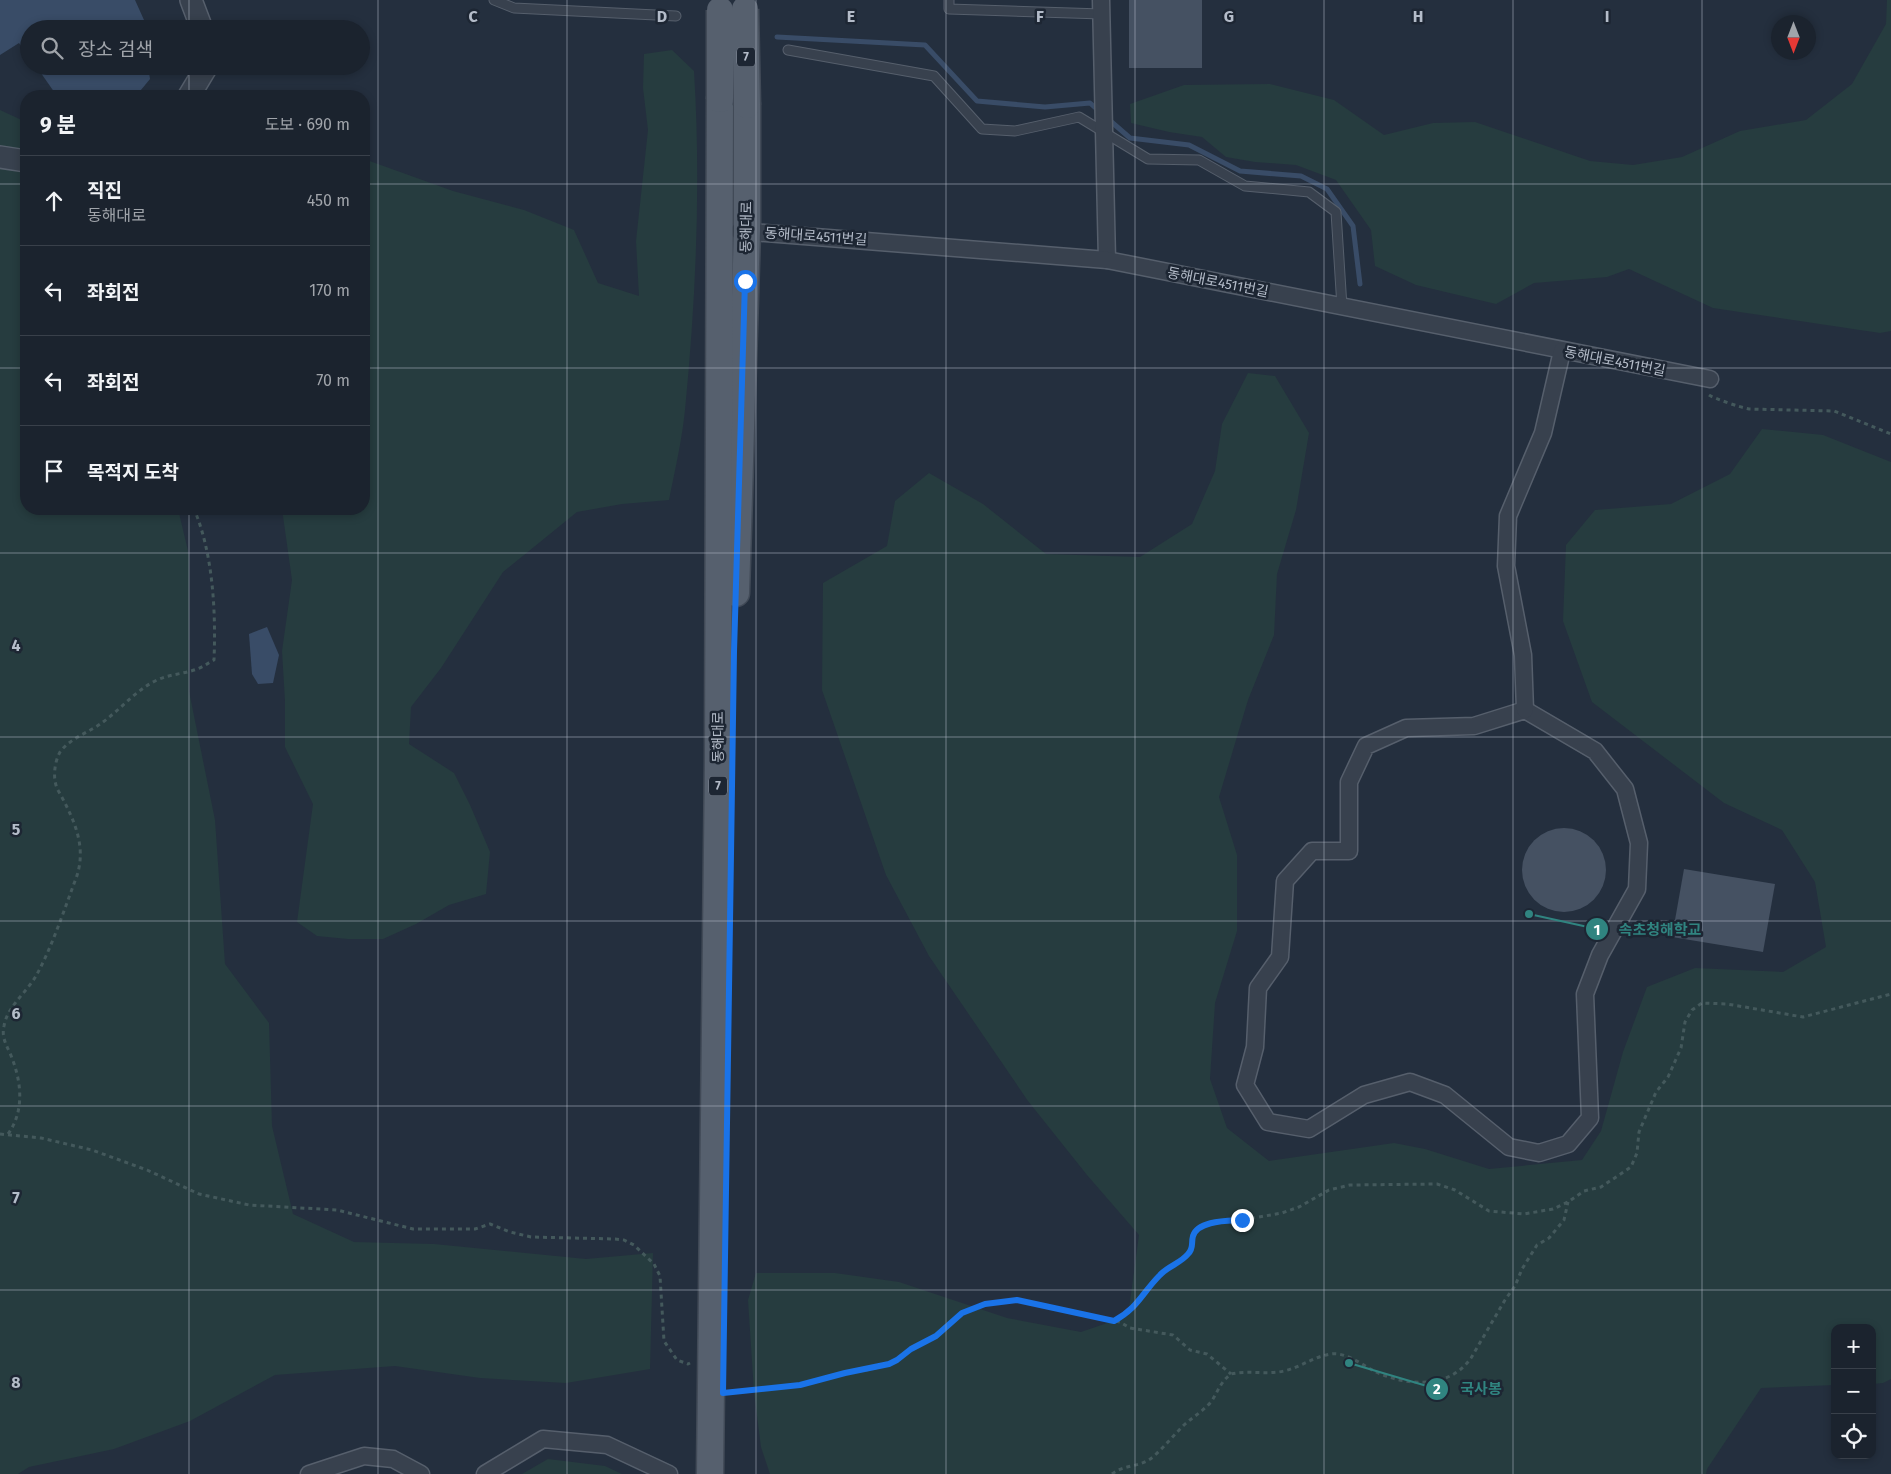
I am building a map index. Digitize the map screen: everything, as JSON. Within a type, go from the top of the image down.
[{"type":"main road","name":"동해대로","points":[[710,1474],[718,761],[720,98],[733,5]]},
{"type":"main road","name":"동해대로","points":[[721,1474],[734,652],[747,231],[747,104],[733,5]]},
{"type":"street","points":[[191,0],[199,20]]},
{"type":"street","points":[[1102,7],[1107,260]]},
{"type":"street","points":[[193,90],[202,75]]},
{"type":"street","points":[[0,157],[20,161]]},
{"type":"street","name":"동해대로4511번길","points":[[719,230],[1107,260],[1710,379]]},
{"type":"street","points":[[1525,710],[1523,655],[1506,566],[1508,516],[1543,433],[1562,351]]},
{"type":"street","points":[[1525,710],[1595,751],[1625,789],[1640,843],[1637,888],[1600,955],[1585,994],[1590,1118],[1568,1144],[1538,1153],[1509,1147],[1445,1095],[1410,1082],[1364,1095],[1309,1129],[1268,1122],[1245,1085],[1255,1047],[1258,988],[1280,957],[1285,881],[1312,850],[1349,850],[1349,782],[1366,746],[1406,728],[1474,726],[1525,710]]},
{"type":"street","points":[[485,1474],[543,1439],[608,1445],[669,1474]]},
{"type":"street","points":[[309,1474],[364,1456],[393,1459],[421,1474]]},
{"type":"lane","points":[[494,0],[514,8],[676,16]]},
{"type":"lane","points":[[948,0],[949,10],[1102,7]]},
{"type":"lane","points":[[788,50],[934,76],[982,129],[1015,131],[1079,117],[1117,142],[1148,159],[1199,160],[1245,186],[1309,192],[1336,212],[1342,307]]},
{"type":"path","points":[[1689,375],[1713,398],[1727,401],[1738,407],[1762,410],[1834,411],[1891,434]]},
{"type":"path","points":[[8,1135],[18,1117],[20,1087],[16,1069],[4,1040],[3,1029],[5,1020],[10,1009],[30,984],[44,961],[76,881],[80,865],[79,836],[57,789],[54,778],[59,754],[69,743],[105,720],[142,689],[171,674],[197,669],[214,660],[215,628],[208,558],[196,515]]},
{"type":"path","points":[[1114,1321],[1132,1309],[1161,1274],[1187,1256],[1192,1248],[1193,1235],[1198,1229],[1214,1222],[1250,1219],[1282,1212],[1300,1206],[1329,1190],[1350,1185],[1437,1184],[1455,1190],[1490,1211],[1524,1214],[1553,1209],[1584,1191],[1601,1187],[1631,1168],[1637,1152],[1639,1132],[1656,1092],[1668,1077],[1681,1048],[1685,1022],[1692,1010],[1702,1003],[1727,1004],[1803,1017],[1891,994]]},
{"type":"path","points":[[0,1134],[41,1138],[92,1150],[148,1170],[199,1194],[231,1202],[337,1210],[413,1228],[475,1229],[490,1224],[510,1232],[531,1237],[624,1240],[634,1245],[649,1258],[660,1276],[664,1341],[677,1360],[688,1364],[711,1353]]},
{"type":"path","points":[[1112,1474],[1117,1470],[1140,1465],[1152,1458],[1212,1401],[1218,1387],[1231,1374],[1284,1371],[1332,1354],[1347,1357],[1396,1380],[1428,1382],[1452,1376],[1466,1366],[1472,1358],[1537,1245],[1549,1238],[1564,1220],[1568,1202]]},
{"type":"path","points":[[723,1393],[800,1385],[889,1364],[911,1349],[936,1336],[962,1313],[985,1304],[1017,1300],[1114,1321],[1130,1328],[1173,1335],[1190,1350],[1207,1354],[1231,1374]]},
{"type":"green space","points":[[1887,0],[1891,0],[1891,331],[1880,333],[1713,308],[1629,269],[1607,277],[1534,283],[1496,304],[1416,285],[1375,266],[1371,230],[1336,180],[1296,165],[1255,162],[1226,157],[1202,137],[1131,123],[1130,104],[1184,85],[1270,84],[1334,100],[1384,135],[1433,123],[1475,122],[1590,161],[1633,165],[1682,157],[1740,131],[1806,120],[1852,84],[1886,24]]},
{"type":"green space","points":[[672,50],[694,71],[697,155],[695,283],[685,410],[669,500],[622,504],[577,512],[503,572],[441,668],[411,707],[409,744],[454,773],[490,852],[486,894],[449,905],[416,924],[383,939],[348,939],[317,936],[297,922],[313,804],[285,747],[282,651],[292,580],[283,515],[370,515],[370,161],[453,191],[524,210],[574,230],[598,283],[639,296],[636,241],[648,130],[643,88],[644,54]]},
{"type":"green space","points":[[0,110],[20,119],[20,515],[179,515],[189,555],[189,691],[215,820],[225,964],[269,1023],[272,1126],[293,1214],[354,1242],[434,1244],[586,1259],[653,1253],[650,1369],[566,1383],[480,1378],[395,1366],[275,1375],[190,1421],[114,1449],[29,1467],[18,1474],[0,1474]]},
{"type":"green space","points":[[1248,373],[1275,376],[1309,433],[1296,510],[1277,574],[1274,635],[1248,700],[1219,797],[1237,855],[1237,931],[1215,1003],[1210,1079],[1227,1128],[1269,1161],[1394,1143],[1425,1149],[1489,1169],[1582,1160],[1601,1131],[1623,1052],[1647,987],[1695,968],[1783,972],[1826,947],[1815,882],[1782,830],[1724,803],[1592,702],[1563,621],[1566,545],[1595,510],[1671,504],[1730,474],[1762,429],[1823,435],[1891,462],[1891,1379],[1876,1384],[1876,1324],[1831,1324],[1831,1385],[1761,1388],[1707,1469],[1706,1474],[770,1474],[761,1447],[754,1392],[748,1300],[756,1273],[835,1273],[899,1282],[1007,1318],[1081,1332],[1128,1316],[1139,1235],[1087,1175],[1028,1101],[929,956],[886,875],[822,690],[823,583],[887,546],[895,501],[929,473],[983,504],[1046,554],[1140,557],[1192,524],[1215,471],[1222,424]]},
{"type":"green space","points":[[548,1459],[605,1466],[622,1474],[522,1474]]},
{"type":"water","points":[[0,0],[135,0],[144,20],[20,20],[20,44],[19,43],[0,55]]},
{"type":"water","points":[[42,75],[149,75],[150,79],[141,90],[53,90]]},
{"type":"water","points":[[267,627],[279,655],[273,683],[258,684],[252,674],[249,634]]},
{"type":"building","points":[[1129,0],[1202,0],[1202,68],[1129,68]]},
{"type":"building","points":[[1564,828],[1580,831],[1594,840],[1603,854],[1606,870],[1603,886],[1594,900],[1580,909],[1564,912],[1548,909],[1534,900],[1525,886],[1522,870],[1525,854],[1534,840],[1548,831]]},
{"type":"building","points":[[1684,869],[1775,884],[1763,952],[1672,937]]},
{"type":"waterway","points":[[777,37],[925,45],[977,101],[1045,107],[1090,103],[1100,112]]},
{"type":"waterway","points":[[1107,118],[1130,138],[1189,145],[1240,171],[1301,176],[1327,189],[1353,226],[1360,284]]},
{"type":"place","name":"속초청해학교","points":[[1529,914]]},
{"type":"place","name":"국사봉","points":[[1349,1363]]},
{"type":"route","points":[[745,281],[734,652],[722,1353],[723,1393],[800,1385],[889,1364],[911,1349],[936,1336],[962,1313],[985,1304],[1017,1300],[1114,1321],[1132,1309],[1161,1274],[1187,1256],[1192,1248],[1193,1235],[1198,1229],[1214,1222],[1242,1220]]}]
